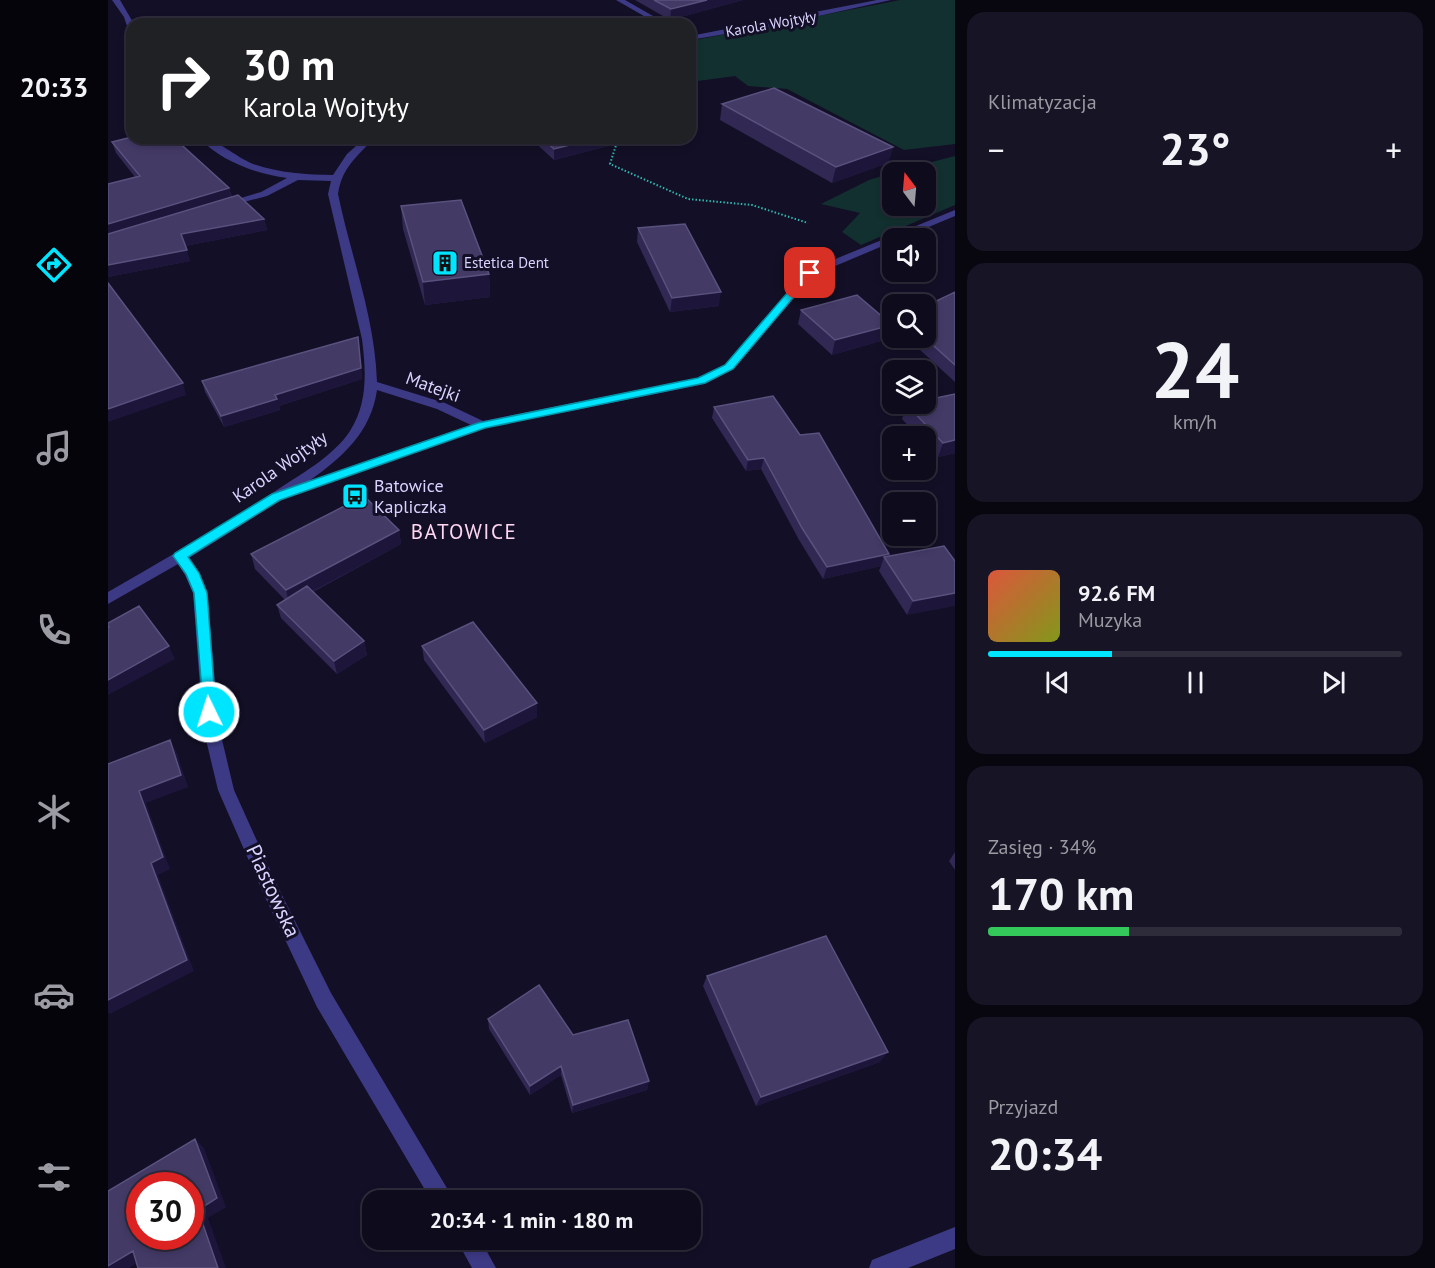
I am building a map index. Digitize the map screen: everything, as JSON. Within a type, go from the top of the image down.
[{"type":"street","points":[[116,0],[128,18]]},
{"type":"street","points":[[620,0],[652,18]]},
{"type":"street","name":"Karola Wojtyły","points":[[696,37],[887,0]]},
{"type":"street","points":[[212,144],[249,168],[296,177],[334,178],[352,153],[363,144]]},
{"type":"street","points":[[213,210],[264,194],[296,177]]},
{"type":"street","name":"Karola Wojtyły","points":[[108,599],[276,497],[321,466],[352,437],[368,404],[371,384],[370,361],[362,312],[338,221],[333,194],[334,178]]},
{"type":"street","name":"Matejki","points":[[276,497],[482,425],[701,381],[729,367],[810,273],[955,213]]},
{"type":"street","name":"Matejki","points":[[371,384],[441,406],[482,425]]},
{"type":"street","name":"Piastowska","points":[[180,556],[192,573],[200,593],[211,727],[226,790],[270,889],[324,1000],[437,1190]]},
{"type":"street","points":[[880,1268],[955,1238]]},
{"type":"street","points":[[473,1250],[484,1268]]},
{"type":"path","points":[[616,144],[610,164],[688,200],[752,205],[808,223]]},
{"type":"green space","points":[[900,0],[955,0],[955,144],[904,150],[787,89],[748,86],[735,76],[696,81],[696,40]]},
{"type":"green space","points":[[955,156],[955,205],[936,213],[936,162],[932,162]]},
{"type":"green space","points":[[882,176],[882,216],[929,216],[901,228],[882,228],[882,236],[861,245],[842,232],[860,213],[821,204],[869,180]]},
{"type":"building","points":[[654,0],[707,0],[671,9]]},
{"type":"building","points":[[774,88],[893,147],[836,167],[722,104]]},
{"type":"building","points":[[126,138],[126,144],[181,144],[229,188],[108,224],[108,184],[140,176],[112,142]]},
{"type":"building","points":[[549,144],[574,144],[554,149]]},
{"type":"building","points":[[238,195],[264,219],[181,234],[187,250],[108,265],[108,234]]},
{"type":"building","name":"Estetica Dent","points":[[461,200],[489,274],[423,282],[401,206]]},
{"type":"building","points":[[685,224],[721,292],[672,298],[638,228]]},
{"type":"building","points":[[108,283],[183,383],[108,409]]},
{"type":"building","points":[[955,292],[955,365],[936,348],[936,301]]},
{"type":"building","points":[[857,295],[882,316],[882,328],[835,340],[801,310]]},
{"type":"building","points":[[358,337],[361,368],[275,395],[277,399],[221,416],[202,381]]},
{"type":"building","points":[[955,394],[955,440],[943,443],[936,436],[936,426],[927,426],[916,414],[936,414],[936,398]]},
{"type":"building","points":[[773,396],[800,435],[819,433],[882,542],[882,546],[889,554],[827,567],[802,528],[764,458],[748,460],[714,407]]},
{"type":"building","points":[[364,496],[399,530],[286,590],[251,554]]},
{"type":"building","points":[[944,546],[955,561],[955,593],[913,601],[884,557]]},
{"type":"building","points":[[307,586],[364,641],[334,661],[277,605]]},
{"type":"building","points":[[139,606],[169,646],[108,680],[108,623]]},
{"type":"building","points":[[473,622],[537,703],[484,730],[422,646]]},
{"type":"building","points":[[170,740],[181,775],[139,791],[163,857],[151,863],[187,960],[108,1000],[108,764]]},
{"type":"building","points":[[826,936],[888,1052],[761,1097],[707,976]]},
{"type":"building","points":[[539,985],[573,1035],[628,1020],[649,1081],[573,1105],[561,1066],[530,1086],[488,1019]]},
{"type":"building","points":[[195,1139],[217,1198],[204,1206],[204,1172],[140,1172]]},
{"type":"building","points":[[126,1180],[126,1250],[204,1250],[204,1227],[218,1268],[138,1268],[133,1251],[108,1266],[108,1191]]},
{"type":"place","name":"Estetica Dent","points":[[445,263]]},
{"type":"place","name":"Batowice Kapliczka","points":[[355,496]]},
{"type":"district","name":"BATOWICE","points":[[464,532]]},
{"type":"route","points":[[209,712],[200,593],[192,573],[180,556],[276,497],[482,425],[701,381],[729,367],[810,273]]}]
